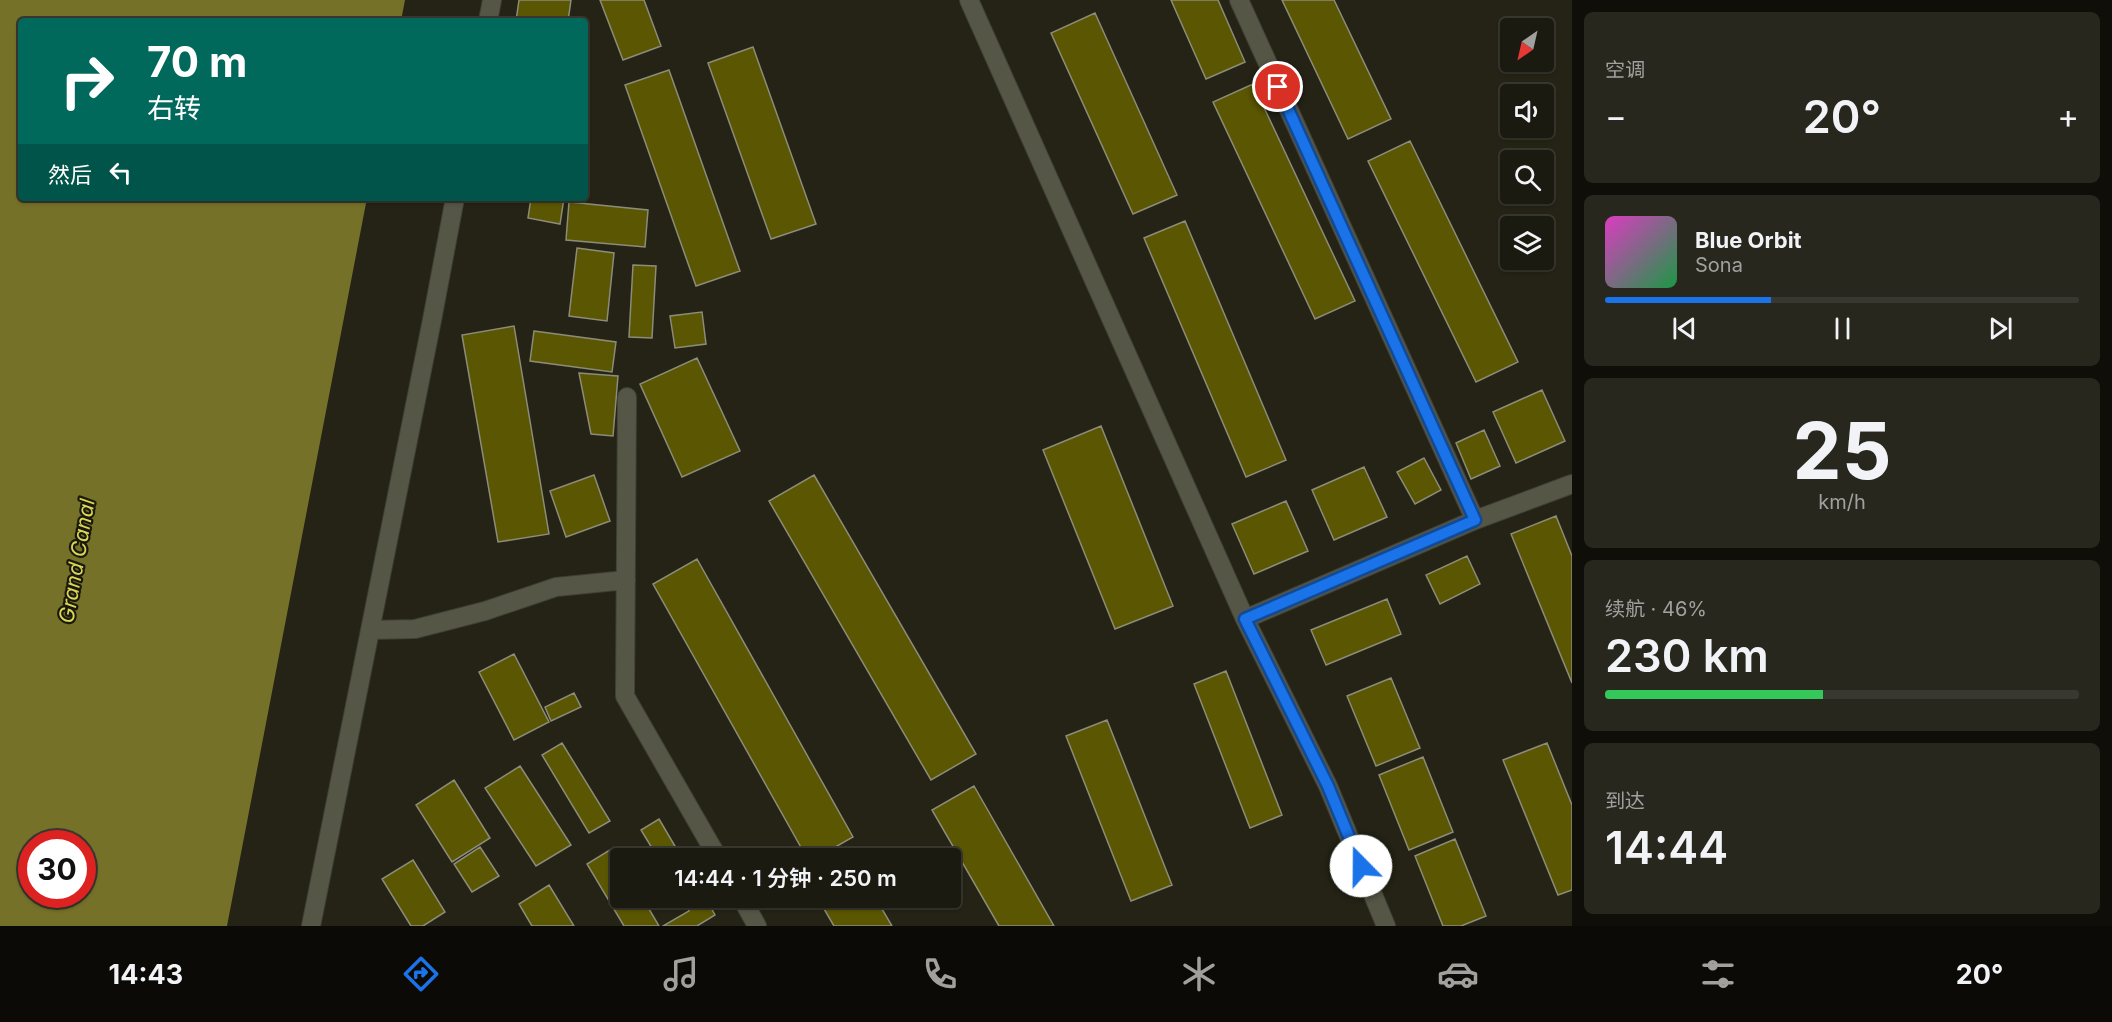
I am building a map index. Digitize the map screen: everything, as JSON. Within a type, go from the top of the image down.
[{"type":"street","points":[[489,18],[492,0]]},
{"type":"street","points":[[969,0],[1245,619],[1328,786],[1386,926]]},
{"type":"street","points":[[1239,0],[1475,520]]},
{"type":"street","points":[[311,926],[454,201]]},
{"type":"street","points":[[627,397],[625,696],[712,848]]},
{"type":"street","points":[[1245,619],[1475,520],[1572,484]]},
{"type":"street","points":[[370,630],[415,628],[485,611],[556,587],[626,580]]},
{"type":"street","points":[[747,908],[757,926]]},
{"type":"water","name":"Grand Canal","points":[[0,0],[405,0],[402,18],[18,18],[18,201],[366,201],[227,926],[0,926]]},
{"type":"building","points":[[519,0],[571,0],[568,18],[516,18]]},
{"type":"building","points":[[600,0],[644,0],[661,46],[623,60]]},
{"type":"building","points":[[1171,0],[1218,0],[1245,62],[1206,79]]},
{"type":"building","points":[[1282,0],[1334,0],[1391,119],[1348,139]]},
{"type":"building","points":[[1095,13],[1177,195],[1133,214],[1051,33]]},
{"type":"building","points":[[753,47],[816,224],[771,239],[708,63]]},
{"type":"building","points":[[669,70],[740,271],[696,286],[625,85]]},
{"type":"building","points":[[1253,84],[1355,301],[1315,319],[1213,102]]},
{"type":"building","points":[[1410,141],[1518,362],[1476,382],[1368,161]]},
{"type":"building","points":[[531,201],[564,201],[560,224],[528,218]]},
{"type":"building","points":[[569,202],[648,210],[645,247],[566,240]]},
{"type":"building","points":[[1185,221],[1286,460],[1246,477],[1144,238]]},
{"type":"building","points":[[577,248],[614,253],[607,321],[569,316]]},
{"type":"building","points":[[633,265],[656,266],[652,338],[629,337]]},
{"type":"building","points":[[702,312],[706,344],[675,348],[670,316]]},
{"type":"building","points":[[514,326],[549,534],[498,542],[462,335]]},
{"type":"building","points":[[534,331],[616,342],[612,372],[530,361]]},
{"type":"building","points":[[697,358],[740,451],[682,477],[640,384]]},
{"type":"building","points":[[579,373],[618,376],[613,436],[591,434]]},
{"type":"building","points":[[1542,390],[1565,441],[1516,463],[1493,412]]},
{"type":"building","points":[[1101,426],[1173,606],[1115,629],[1043,450]]},
{"type":"building","points":[[1484,430],[1500,466],[1471,479],[1456,443]]},
{"type":"building","points":[[1424,458],[1441,490],[1415,504],[1397,472]]},
{"type":"building","points":[[1364,467],[1387,517],[1334,540],[1312,490]]},
{"type":"building","points":[[594,475],[610,521],[566,537],[550,491]]},
{"type":"building","points":[[814,475],[976,754],[931,780],[769,501]]},
{"type":"building","points":[[1286,501],[1308,551],[1254,574],[1232,524]]},
{"type":"building","points":[[1556,516],[1572,556],[1572,683],[1511,534]]},
{"type":"building","points":[[1467,556],[1480,584],[1440,604],[1426,575]]},
{"type":"building","points":[[697,559],[853,837],[834,848],[801,848],[653,584]]},
{"type":"building","points":[[1387,599],[1401,634],[1326,665],[1311,630]]},
{"type":"building","points":[[514,654],[549,722],[514,740],[479,672]]},
{"type":"building","points":[[1226,671],[1282,815],[1250,828],[1194,684]]},
{"type":"building","points":[[1391,678],[1420,748],[1376,766],[1347,696]]},
{"type":"building","points":[[574,693],[581,707],[551,721],[545,707]]},
{"type":"building","points":[[1107,720],[1172,885],[1131,901],[1066,736]]},
{"type":"building","points":[[562,743],[610,821],[589,833],[542,755]]},
{"type":"building","points":[[1547,743],[1572,805],[1572,890],[1558,895],[1503,760]]},
{"type":"building","points":[[1423,757],[1453,832],[1409,850],[1379,775]]},
{"type":"building","points":[[520,766],[571,845],[536,866],[485,788]]},
{"type":"building","points":[[454,780],[490,838],[452,862],[416,805]]},
{"type":"building","points":[[974,786],[1054,926],[999,926],[961,860],[961,848],[954,848],[932,810]]},
{"type":"building","points":[[659,819],[676,848],[652,848],[641,830]]},
{"type":"building","points":[[1455,839],[1486,916],[1461,926],[1443,926],[1415,856]]},
{"type":"building","points":[[480,847],[499,876],[472,892],[454,864]]},
{"type":"building","points":[[610,850],[610,903],[587,864]]},
{"type":"building","points":[[413,860],[445,912],[423,926],[411,926],[382,879]]},
{"type":"building","points":[[549,885],[574,926],[532,926],[519,904]]},
{"type":"building","points":[[613,908],[648,908],[659,926],[624,926]]},
{"type":"building","points":[[687,908],[711,908],[715,915],[697,926],[663,926],[689,911]]},
{"type":"building","points":[[823,908],[881,908],[892,926],[834,926]]},
{"type":"route","points":[[1278,87],[1475,520],[1245,619],[1328,786],[1361,866]]}]
